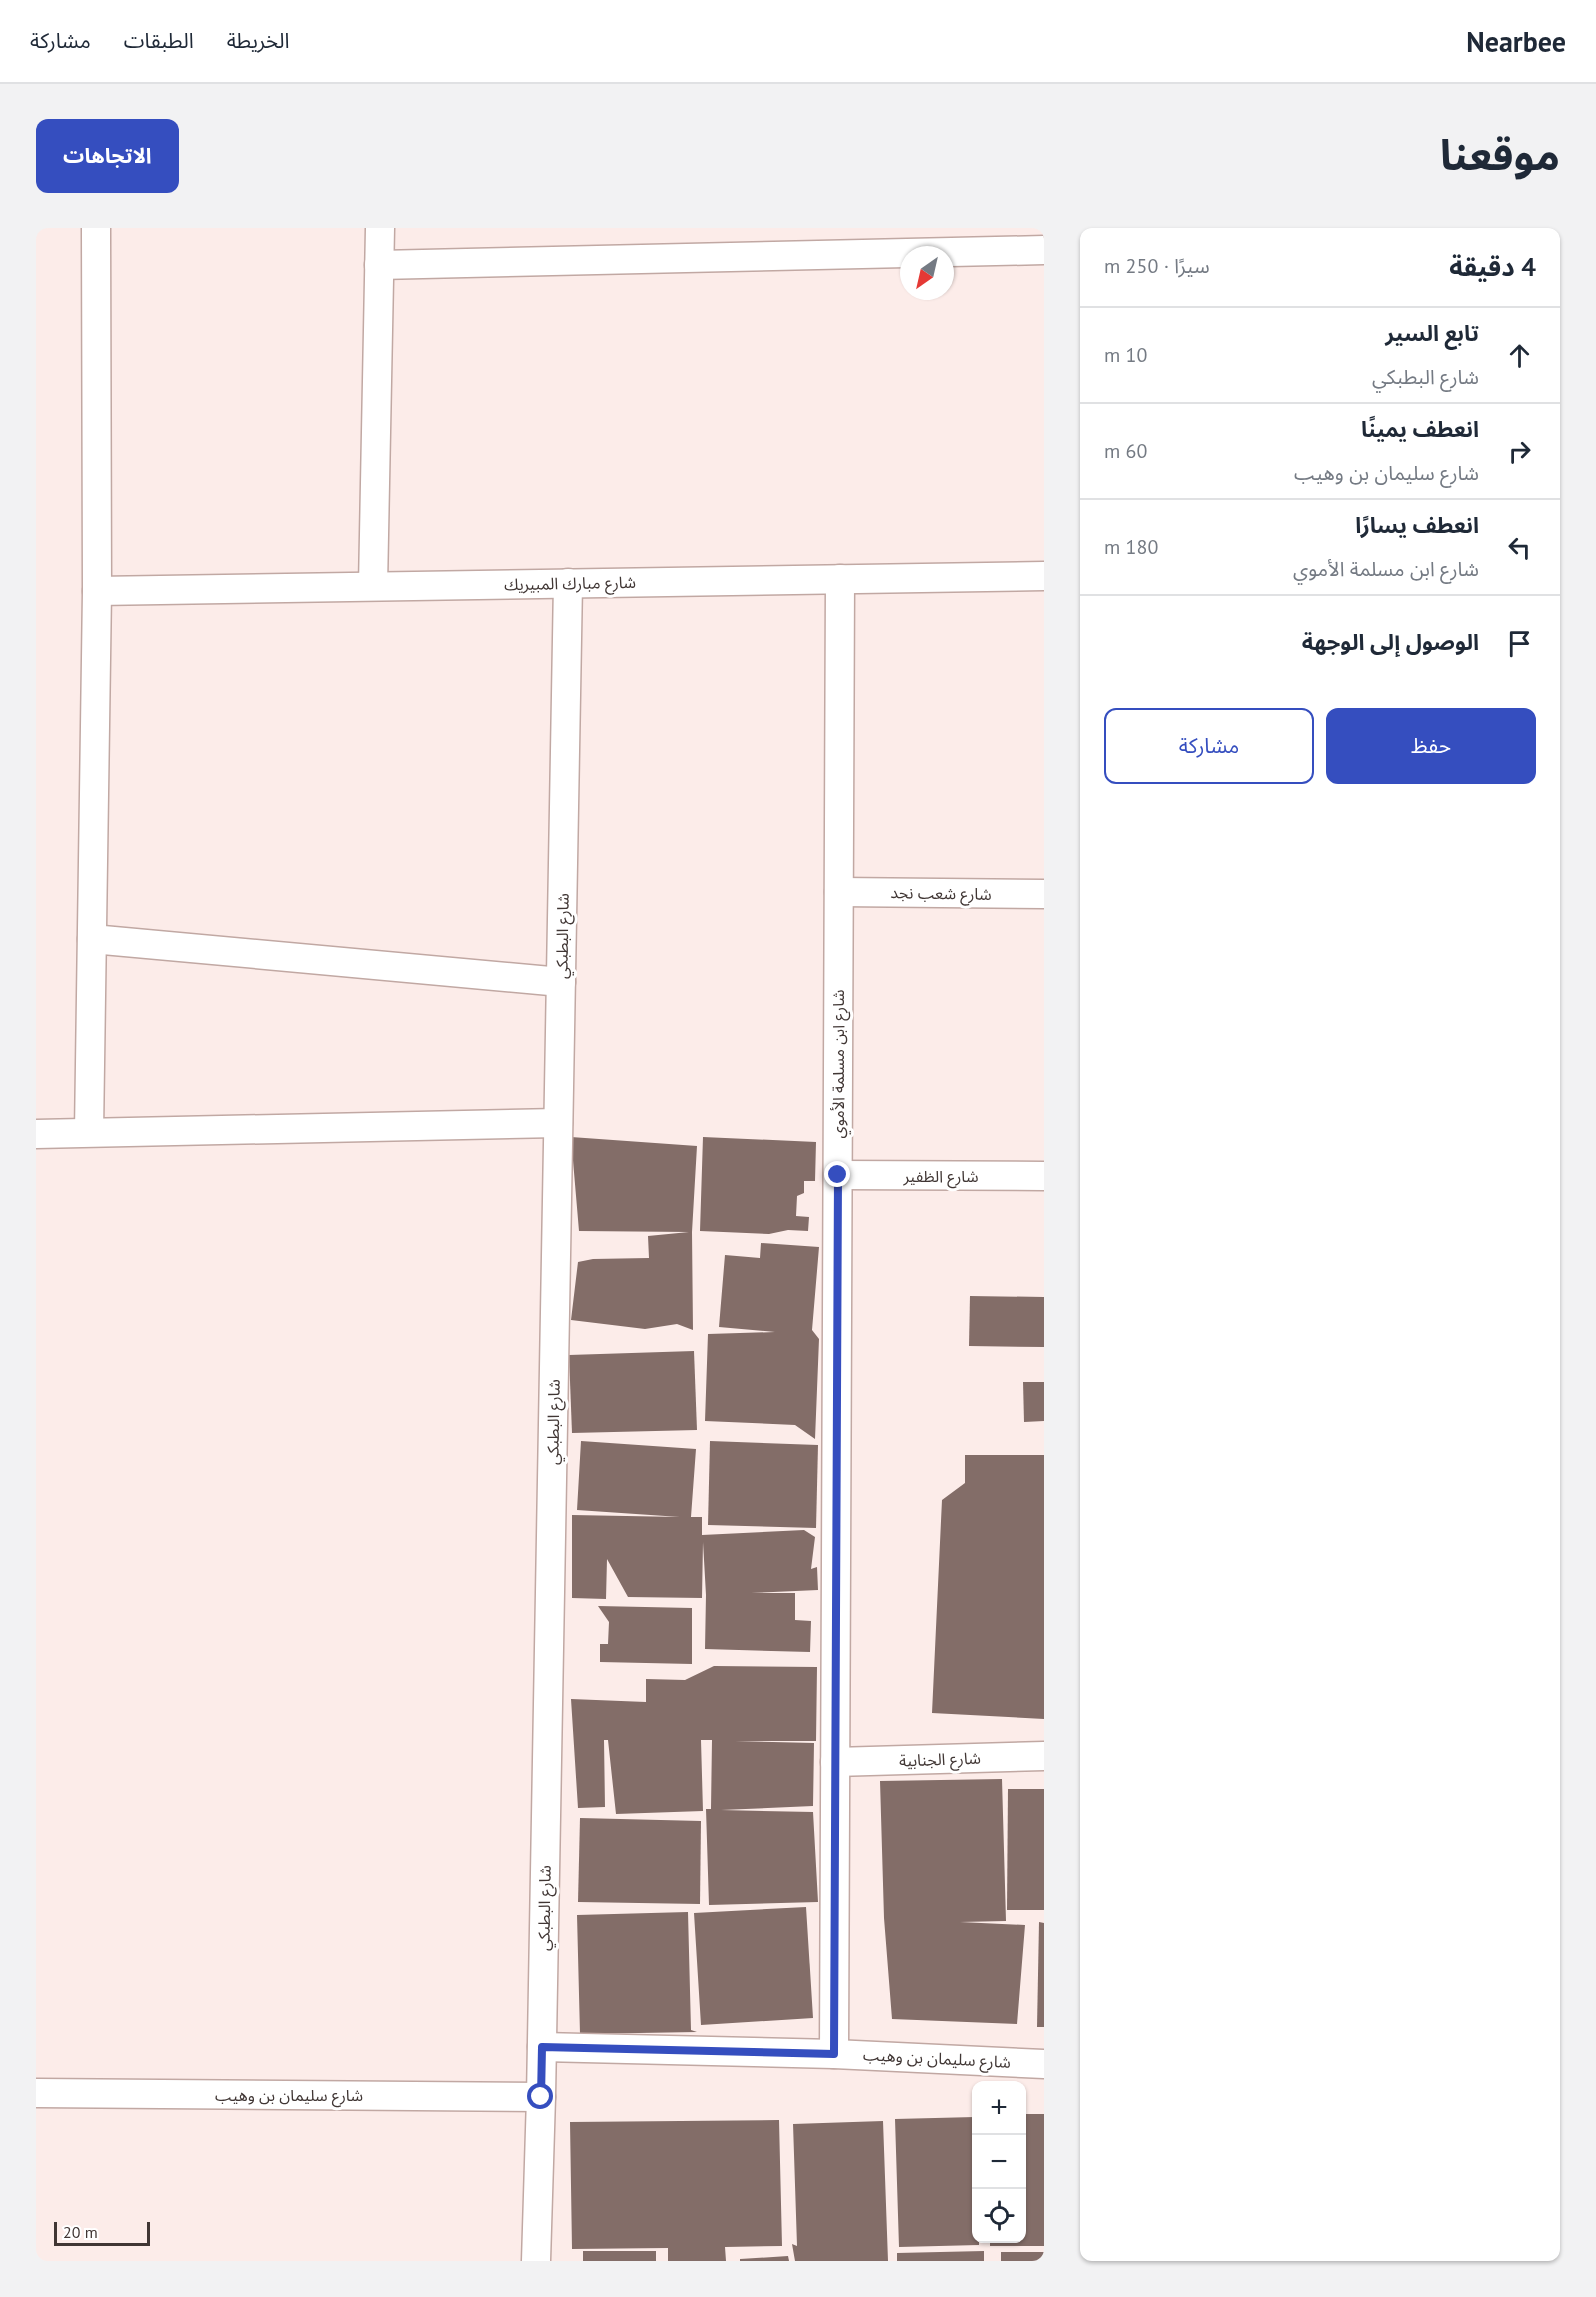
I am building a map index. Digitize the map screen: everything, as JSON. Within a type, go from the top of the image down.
[{"type":"street","points":[[88,1132],[96,591],[96,228]]},
{"type":"street","points":[[373,586],[380,228]]},
{"type":"street","points":[[380,265],[1044,250]]},
{"type":"street","name":"شارع مبارك المبيريك","points":[[96,591],[1044,576]]},
{"type":"street","name":"شارع ابن مسلمة الأموي","points":[[834,2054],[840,579]]},
{"type":"street","name":"شارع البطبكي","points":[[536,2261],[542,2047],[568,584]]},
{"type":"street","name":"شارع شعب نجد","points":[[839,892],[1044,894]]},
{"type":"street","points":[[92,939],[561,982]]},
{"type":"street","points":[[36,1134],[558,1123]]},
{"type":"street","name":"شارع الظفير","points":[[838,1175],[1044,1176]]},
{"type":"street","name":"شارع الجنابية","points":[[835,1762],[1044,1756]]},
{"type":"street","name":"شارع سليمان بن وهيب","points":[[542,2047],[834,2054],[1044,2064]]},
{"type":"street","name":"شارع سليمان بن وهيب","points":[[36,2093],[541,2097]]},
{"type":"building","points":[[571,1137],[697,1146],[692,1232],[693,1330],[677,1324],[645,1329],[571,1320],[578,1262],[593,1259],[649,1258],[648,1236],[689,1232],[579,1231]]},
{"type":"building","points":[[703,1137],[816,1142],[815,1181],[804,1181],[804,1193],[797,1196],[796,1216],[809,1217],[808,1231],[788,1230],[769,1234],[700,1231]]},
{"type":"building","points":[[761,1243],[819,1247],[812,1330],[819,1339],[815,1439],[795,1425],[705,1421],[708,1334],[775,1332],[719,1327],[725,1255],[760,1258]]},
{"type":"building","points":[[970,1296],[1044,1297],[1044,1347],[969,1346]]},
{"type":"building","points":[[694,1351],[697,1430],[572,1433],[569,1355]]},
{"type":"building","points":[[1023,1382],[1044,1382],[1044,1421],[1024,1422]]},
{"type":"building","points":[[581,1441],[696,1449],[691,1517],[702,1517],[702,1535],[804,1530],[815,1537],[811,1569],[817,1567],[818,1590],[751,1593],[795,1593],[795,1620],[811,1621],[810,1652],[705,1649],[706,1595],[703,1542],[702,1598],[628,1597],[607,1559],[606,1599],[572,1598],[572,1515],[680,1517],[577,1510]]},
{"type":"building","points":[[710,1441],[818,1445],[816,1528],[708,1525]]},
{"type":"building","points":[[965,1455],[1044,1455],[1044,1719],[932,1713],[942,1500],[965,1483]]},
{"type":"building","points":[[598,1606],[692,1608],[692,1664],[600,1662],[600,1644],[608,1644],[609,1622]]},
{"type":"building","points":[[714,1666],[817,1667],[816,1741],[735,1741],[814,1743],[813,1806],[721,1810],[813,1812],[818,1902],[709,1905],[706,1809],[711,1809],[712,1740],[701,1740],[703,1811],[616,1814],[608,1740],[604,1740],[605,1807],[578,1808],[571,1699],[646,1702],[646,1679],[685,1680]]},
{"type":"building","points":[[1002,1779],[1006,1921],[960,1922],[1025,1925],[1017,2024],[892,2019],[884,1918],[880,1781]]},
{"type":"building","points":[[1008,1789],[1044,1789],[1044,1910],[1007,1910]]},
{"type":"building","points":[[580,1818],[701,1821],[700,1904],[578,1902]]},
{"type":"building","points":[[806,1907],[813,2018],[701,2025],[694,1913]]},
{"type":"building","points":[[688,1912],[691,2030],[697,2032],[580,2034],[577,1915]]},
{"type":"building","points":[[1039,1922],[1044,1923],[1044,2027],[1037,2027]]},
{"type":"building","points":[[1026,2114],[1044,2114],[1044,2246],[990,2246],[990,2243],[1026,2243]]},
{"type":"building","points":[[972,2117],[972,2243],[979,2243],[979,2245],[899,2247],[895,2119]]},
{"type":"building","points":[[779,2120],[782,2246],[725,2247],[726,2261],[668,2261],[668,2248],[572,2249],[570,2122]]},
{"type":"building","points":[[883,2121],[888,2261],[795,2261],[792,2244],[797,2246],[793,2124]]},
{"type":"building","points":[[583,2251],[656,2251],[656,2261],[583,2261]]},
{"type":"building","points":[[984,2251],[984,2261],[897,2261],[897,2253]]},
{"type":"building","points":[[1001,2252],[1044,2252],[1044,2261],[1001,2261]]},
{"type":"building","points":[[788,2256],[789,2261],[740,2261],[740,2259]]},
{"type":"route","points":[[541,2097],[542,2047],[834,2054],[838,1175]]}]
